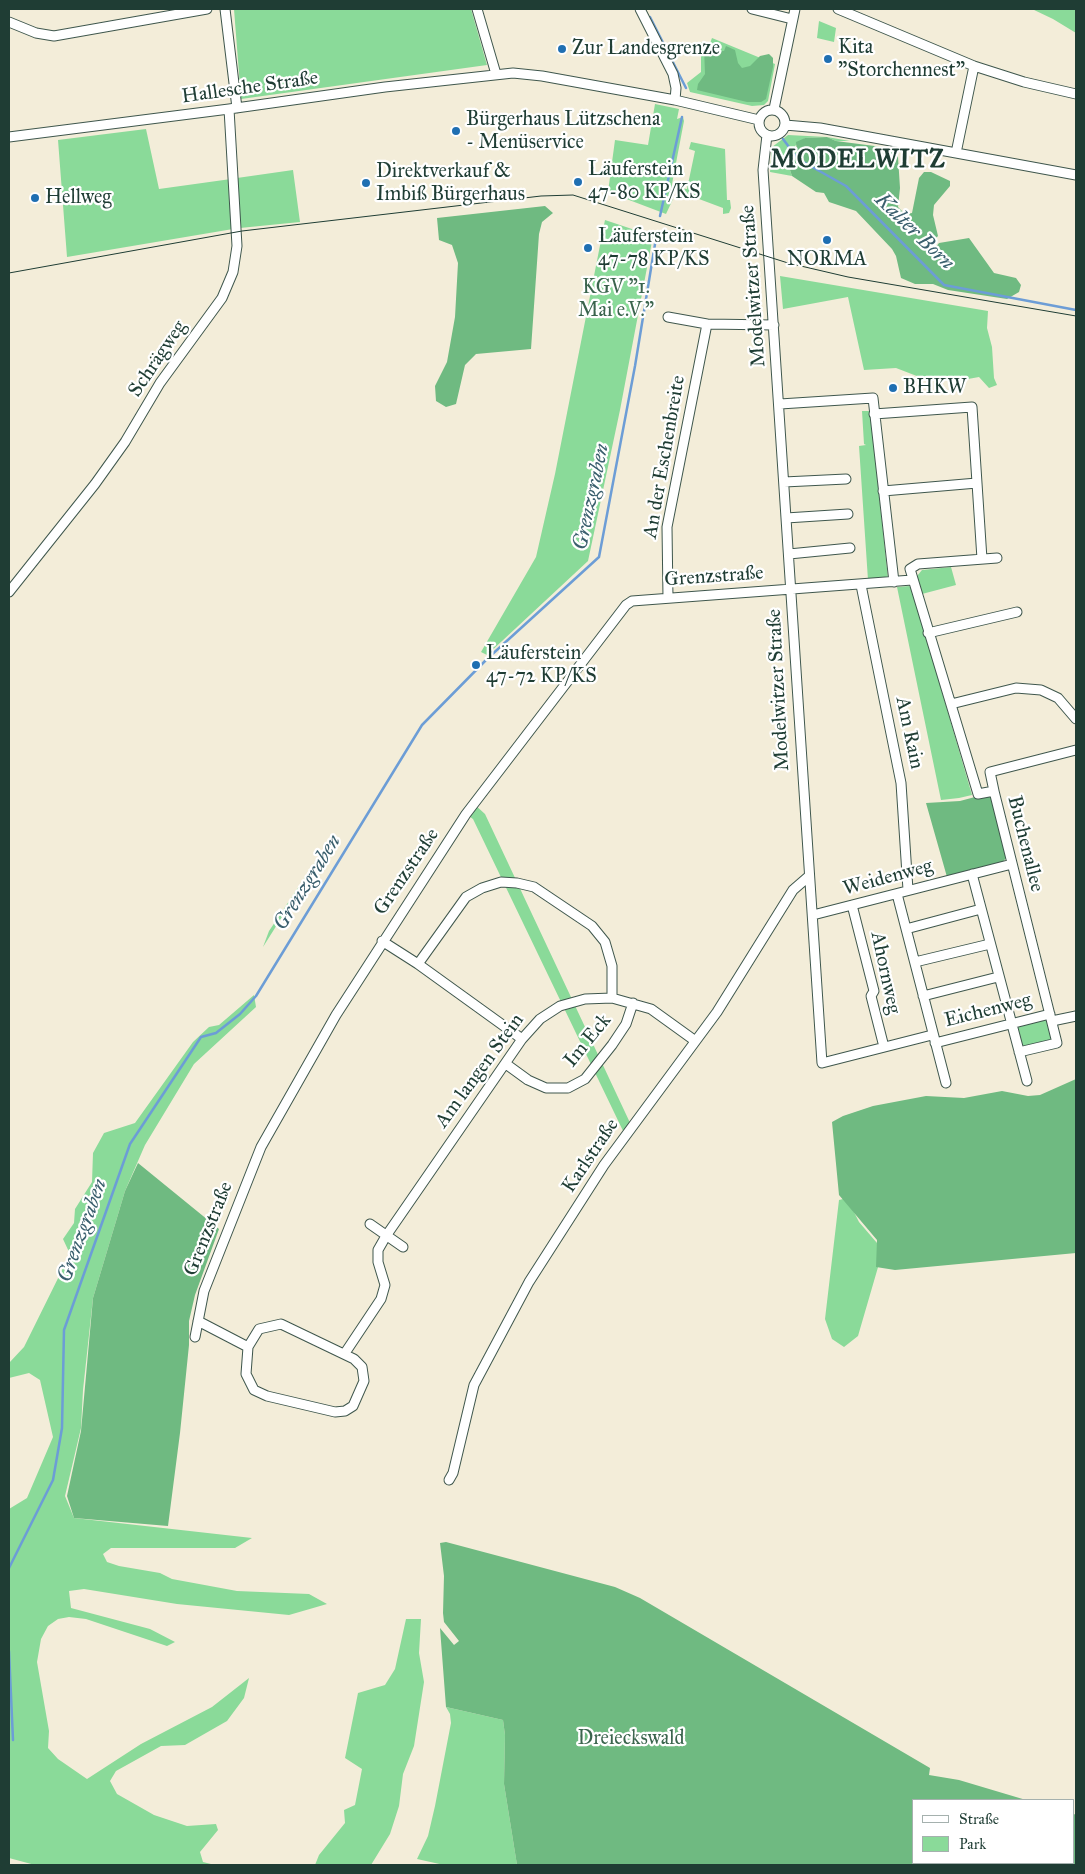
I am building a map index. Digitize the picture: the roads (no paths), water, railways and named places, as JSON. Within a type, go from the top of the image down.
[{"type":"street","points":[[9,22],[36,33],[54,36],[207,9]]},
{"type":"street","name":"Schrägweg","points":[[9,592],[95,484],[125,442],[160,383],[222,298],[233,272],[237,246],[233,109],[226,9]]},
{"type":"street","points":[[477,9],[496,74]]},
{"type":"street","points":[[752,9],[792,19]]},
{"type":"street","points":[[774,110],[795,9]]},
{"type":"street","points":[[838,9],[974,66],[1024,82],[1076,94]]},
{"type":"street","points":[[643,10],[673,74],[676,88],[675,100]]},
{"type":"street","points":[[956,153],[974,66]]},
{"type":"street","name":"Hallesche Straße","points":[[9,137],[496,74],[542,76],[675,100],[759,120]]},
{"type":"street","points":[[774,110],[782,113],[785,125],[778,134],[767,135],[760,129],[759,120],[766,111],[774,110]]},
{"type":"street","points":[[785,125],[820,128],[1076,175]]},
{"type":"street","name":"Modelwitzer Straße","points":[[767,135],[763,170],[780,404],[808,877],[813,915],[822,1063]]},
{"type":"street","points":[[668,317],[707,324],[774,325]]},
{"type":"street","name":"An der Eschenbreite","points":[[668,598],[667,527],[707,324]]},
{"type":"street","points":[[780,404],[873,398],[894,582]]},
{"type":"street","points":[[874,414],[972,407],[982,559]]},
{"type":"street","points":[[784,482],[846,479]]},
{"type":"street","points":[[883,491],[977,483]]},
{"type":"street","points":[[786,518],[848,514]]},
{"type":"street","points":[[789,554],[850,548]]},
{"type":"street","points":[[912,580],[910,570],[918,564],[997,558]]},
{"type":"street","name":"Grenzstraße","points":[[195,1337],[204,1291],[262,1147],[336,1015],[382,941],[466,814],[626,605],[632,600],[912,580]]},
{"type":"street","name":"Buchenallee","points":[[912,580],[978,794],[994,791],[1057,1043],[1019,1052]]},
{"type":"street","name":"Am Rain","points":[[861,585],[901,783],[908,890]]},
{"type":"street","points":[[928,633],[1017,612]]},
{"type":"street","points":[[951,704],[1016,688],[1041,690],[1058,698],[1076,719]]},
{"type":"street","points":[[994,791],[990,772],[1076,750]]},
{"type":"street","name":"Weidenweg","points":[[813,915],[1012,864]]},
{"type":"street","points":[[972,874],[1027,1081]]},
{"type":"street","name":"Karlstraße","points":[[449,1480],[453,1474],[474,1385],[529,1282],[604,1165],[694,1040],[717,1012],[793,890],[808,877]]},
{"type":"street","points":[[418,964],[466,897],[482,888],[501,882],[517,883],[534,888],[592,926],[605,942],[612,966],[612,998]]},
{"type":"street","points":[[897,894],[946,1082]]},
{"type":"street","name":"Ahornweg","points":[[852,906],[874,990],[871,996],[884,1047]]},
{"type":"street","points":[[906,928],[981,909]]},
{"type":"street","points":[[382,941],[418,964],[522,1039]]},
{"type":"street","points":[[915,962],[990,944]]},
{"type":"street","points":[[923,996],[998,977]]},
{"type":"street","name":"Am langen Stein","points":[[346,1353],[381,1299],[384,1285],[378,1262],[378,1250],[386,1236],[522,1039],[540,1019],[560,1006],[586,999],[612,998],[651,1009],[694,1040]]},
{"type":"street","name":"Im Eck","points":[[506,1064],[546,1088],[568,1088],[585,1079],[612,1045],[626,1024],[633,1003]]},
{"type":"street","name":"Eichenweg","points":[[822,1063],[884,1047],[1011,1024],[1076,1016]]},
{"type":"street","points":[[370,1224],[403,1247]]},
{"type":"street","points":[[198,1321],[248,1347]]},
{"type":"street","points":[[281,1324],[346,1353],[362,1367],[364,1381],[353,1406],[345,1411],[335,1412],[267,1396],[254,1390],[246,1374],[248,1347],[259,1329],[281,1324]]},
{"type":"waterway","name":"Grenzgraben","points":[[650,17],[686,88]]},
{"type":"waterway","name":"Grenzgraben","points":[[660,216],[682,117]]},
{"type":"waterway","name":"Kalter Born","points":[[783,139],[798,159],[846,186],[944,285],[1076,310]]},
{"type":"waterway","name":"Grenzgraben","points":[[9,1568],[53,1480],[62,1428],[64,1330],[130,1144],[201,1037],[216,1033],[240,1014],[256,996],[422,725],[487,659],[599,557],[635,366],[657,232]]},
{"type":"waterway","name":"Grenzgraben","points":[[9,1651],[13,1740]]},
{"type":"tram line","points":[[9,273],[242,231],[541,196],[573,195],[788,263],[848,277],[1076,316]]},
{"type":"place","name":"Zur Landesgrenze","points":[[562,49]]},
{"type":"place","name":"Kita \"Storchennest\"","points":[[828,59]]},
{"type":"place","name":"Bürgerhaus Lützschena - Menüservice","points":[[456,131]]},
{"type":"place","name":"Läuferstein 47-80 KP/KS","points":[[578,182]]},
{"type":"place","name":"Direktverkauf & Imbiß Bürgerhaus","points":[[366,183]]},
{"type":"place","name":"Hellweg","points":[[35,198]]},
{"type":"place","name":"NORMA","points":[[827,240]]},
{"type":"place","name":"Läuferstein 47-78 KP/KS","points":[[588,248]]},
{"type":"place","name":"BHKW","points":[[893,388]]},
{"type":"place","name":"Läuferstein 47-72 KP/KS","points":[[476,665]]},
{"type":"district","name":"MODELWITZ","points":[[858,161]]},
{"type":"park label","name":"KGV \"1. Mai e.V.\"","points":[[616,300]]},
{"type":"park label","name":"Dreieckswald","points":[[631,1739]]}]
